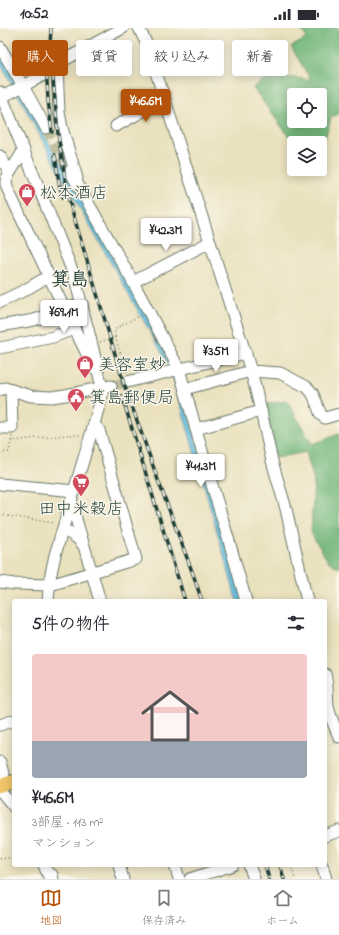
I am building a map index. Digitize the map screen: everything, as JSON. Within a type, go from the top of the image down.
[{"type":"street","points":[[80,189],[62,128],[55,69],[57,64],[123,28]]},
{"type":"street","points":[[139,28],[148,47],[252,371],[272,460],[286,509],[307,599]]},
{"type":"street","points":[[0,47],[46,128]]},
{"type":"street","points":[[42,76],[1,96],[66,253],[105,385],[55,555],[48,599]]},
{"type":"street","points":[[116,126],[164,99]]},
{"type":"street","points":[[24,150],[9,174],[6,181],[7,186],[74,329],[105,385]]},
{"type":"street","points":[[0,156],[7,166],[9,174]]},
{"type":"street","points":[[70,171],[134,282],[179,369],[230,541],[245,599]]},
{"type":"street","points":[[134,282],[210,242]]},
{"type":"street","points":[[0,302],[49,276]]},
{"type":"street","points":[[0,326],[34,320],[82,304]]},
{"type":"street","points":[[0,348],[6,348],[53,337],[74,329]]},
{"type":"street","points":[[128,381],[246,353]]},
{"type":"street","points":[[185,389],[252,371],[280,373],[307,387],[313,394],[321,415],[325,418],[339,414]]},
{"type":"street","points":[[0,428],[12,428],[6,390],[31,396],[65,396],[105,385]]},
{"type":"street","points":[[196,429],[261,411]]},
{"type":"street","points":[[0,582],[50,585],[136,559],[99,430],[94,424]]},
{"type":"street","points":[[0,484],[74,491]]},
{"type":"street","points":[[71,502],[99,599]]},
{"type":"street","points":[[64,527],[84,546]]},
{"type":"street","points":[[327,681],[328,707],[339,737]]},
{"type":"street","points":[[0,724],[12,721]]},
{"type":"street","points":[[0,762],[5,786],[12,802]]},
{"type":"street","points":[[327,835],[339,831]]},
{"type":"street","points":[[45,867],[48,875],[52,875],[53,879]]},
{"type":"street","points":[[120,867],[123,879]]},
{"type":"street","points":[[176,867],[179,879]]},
{"type":"street","points":[[190,879],[227,867]]},
{"type":"street","points":[[250,867],[254,879]]},
{"type":"street","points":[[323,867],[326,879]]},
{"type":"path","points":[[128,381],[114,330],[148,311]]},
{"type":"path","points":[[92,345],[116,337]]},
{"type":"path","points":[[0,453],[9,452],[12,428]]},
{"type":"path","points":[[11,441],[67,435],[91,436]]},
{"type":"path","points":[[0,516],[16,517],[64,527]]},
{"type":"path","points":[[327,746],[339,742]]},
{"type":"path","points":[[0,859],[12,857]]},
{"type":"path","points":[[292,867],[295,879]]},
{"type":"green space","points":[[300,28],[339,28],[339,114],[331,117],[326,136],[289,136],[253,88],[268,76],[311,80],[291,47],[307,38]]},
{"type":"green space","points":[[287,401],[312,444],[339,434],[339,568],[328,561],[311,533],[314,481],[306,452],[275,458],[266,404]]},
{"type":"water","points":[[0,52],[45,135],[77,189],[173,361],[242,599],[236,599],[170,367],[0,63]]},
{"type":"tunnel","points":[[46,128],[70,171]]},
{"type":"tunnel","points":[[111,386],[127,382]]},
{"type":"railway","points":[[51,28],[50,44],[58,134],[68,197],[124,384],[201,599]]},
{"type":"railway","points":[[47,76],[52,132]]},
{"type":"railway","points":[[55,155],[59,183],[63,197]]},
{"type":"railway","points":[[122,396],[184,599]]},
{"type":"railway","points":[[266,867],[269,879]]},
{"type":"railway","points":[[281,867],[284,879]]},
{"type":"place","name":"松本酒店","points":[[27,207]]},
{"type":"place","name":"美容室妙","points":[[85,379]]},
{"type":"place","name":"箕島郵便局","points":[[76,412]]},
{"type":"place","name":"田中米穀店","points":[[81,497]]},
{"type":"district","name":"箕島","points":[[70,278]]}]
